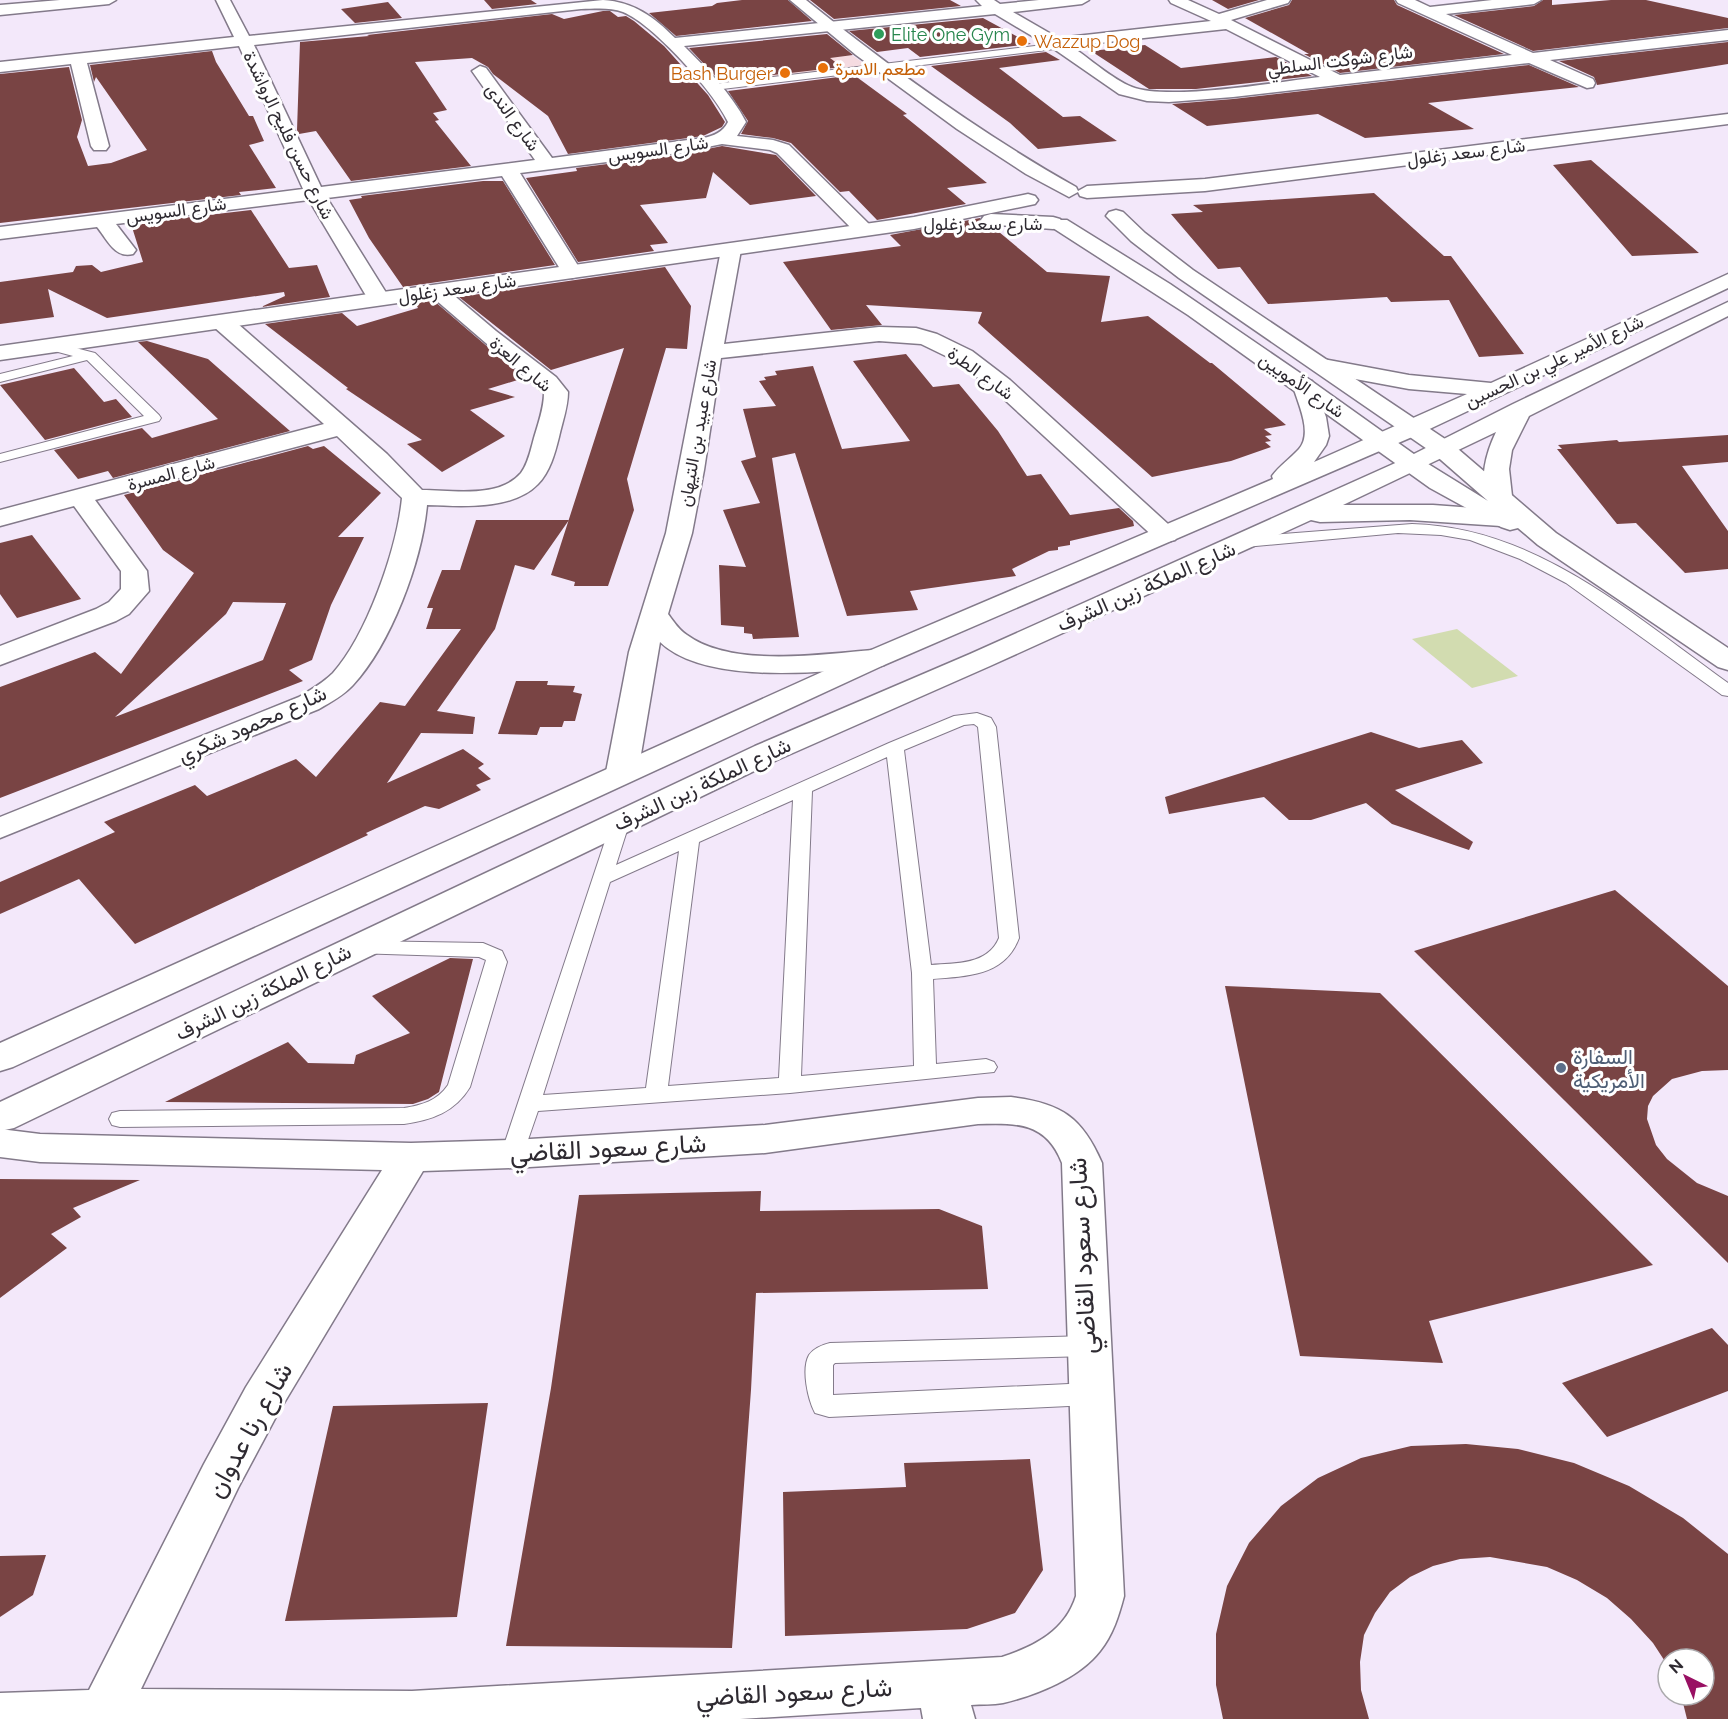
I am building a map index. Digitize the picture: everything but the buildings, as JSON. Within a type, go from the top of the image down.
[{"type":"street","points":[[0,4],[39,0]]},
{"type":"street","points":[[0,10],[109,0]]},
{"type":"street","name":"شارع حسن فليح الرواشدة","points":[[223,0],[266,84],[314,192],[379,299]]},
{"type":"street","points":[[797,0],[990,145],[1023,190]]},
{"type":"street","points":[[671,43],[829,26],[989,4],[1082,0]]},
{"type":"street","points":[[1176,0],[1223,21],[1338,80]]},
{"type":"street","points":[[1058,44],[1223,21],[1283,0]]},
{"type":"street","points":[[1403,0],[1587,83]]},
{"type":"street","points":[[1431,11],[1534,0]]},
{"type":"street","name":"شارع السويس","points":[[0,67],[599,4],[620,6],[637,13],[671,43],[714,87],[737,122],[730,134],[721,139],[678,147],[0,233]]},
{"type":"street","name":"شارع شوكت السلطي","points":[[989,4],[1058,44],[1125,90],[1147,96],[1185,96],[1338,80],[1728,35]]},
{"type":"street","points":[[1002,27],[1024,25]]},
{"type":"street","points":[[831,48],[877,42]]},
{"type":"street","points":[[78,59],[100,146]]},
{"type":"street","points":[[692,64],[715,61]]},
{"type":"street","name":"شارع الندى","points":[[480,71],[546,163]]},
{"type":"street","name":"شارع سعد زغلول","points":[[914,223],[1023,190],[1049,193],[1205,184],[1728,119]]},
{"type":"street","points":[[721,139],[773,145],[783,149],[864,230]]},
{"type":"street","name":"شارع الأمويين","points":[[990,145],[1078,192],[1109,198],[1120,207],[1107,218],[1138,237],[1186,274],[1442,448],[1500,507],[1728,661]]},
{"type":"street","points":[[507,168],[572,272]]},
{"type":"street","name":"شارع سعد زغلول","points":[[0,353],[914,223],[983,220],[1057,223],[1107,218],[1205,184]]},
{"type":"street","name":"شارع الأمويين","points":[[1023,190],[1025,210],[1031,215],[1057,223],[1142,273],[1455,494],[1500,507]]},
{"type":"street","points":[[102,220],[126,250]]},
{"type":"street","name":"شارع عبيد بن التيهان","points":[[622,772],[634,692],[643,652],[679,533],[731,250]]},
{"type":"street","name":"شارع الأمير علي بن الحسين","points":[[1380,442],[1728,280]]},
{"type":"street","name":"شارع العزة","points":[[415,497],[494,496],[522,485],[530,478],[536,466],[556,392],[548,382],[488,336],[437,291]]},
{"type":"street","name":"شارع الأمير علي بن الحسين","points":[[1411,465],[1728,308]]},
{"type":"street","points":[[222,321],[398,478],[415,497]]},
{"type":"street","name":"شارع الطرة","points":[[711,352],[879,334],[916,335],[929,339],[964,357],[1002,385],[1166,534]]},
{"type":"street","points":[[1323,366],[1409,382],[1492,389]]},
{"type":"street","points":[[1262,494],[1302,460],[1317,441],[1318,432],[1304,386]]},
{"type":"street","points":[[1304,514],[1500,507],[1496,474],[1498,452],[1521,409]]},
{"type":"street","name":"شارع المسرة","points":[[0,518],[342,427]]},
{"type":"street","name":"شارع الملكة زين الشرف","points":[[0,1058],[873,659],[1380,442]]},
{"type":"street","name":"شارع الملكة زين الشرف","points":[[0,1118],[766,753],[1245,542],[1411,465]]},
{"type":"street","points":[[0,656],[106,615],[119,608],[135,591],[134,571],[80,497]]},
{"type":"street","name":"شارع محمود شكري","points":[[0,828],[267,721],[309,703],[331,690],[355,665],[384,606],[413,521],[415,497]]},
{"type":"street","points":[[656,615],[669,636],[681,645],[695,652],[721,659],[753,663],[803,663],[873,659]]},
{"type":"street","name":"شارع سعود القاضي","points":[[0,1143],[40,1148],[411,1157],[513,1154],[765,1139],[978,1111],[1012,1109],[1052,1120],[1077,1147],[1082,1163],[1100,1596],[1091,1623],[1075,1643],[1055,1659],[1030,1671],[945,1702],[412,1717],[105,1713],[0,1717]]},
{"type":"street","name":"شارع رنا عدوان","points":[[105,1713],[220,1478],[262,1400],[411,1157]]},
{"type":"lane","points":[[714,87],[1058,44]]},
{"type":"lane","points":[[0,458],[154,418],[90,356],[52,346]]},
{"type":"lane","points":[[0,378],[90,356]]},
{"type":"lane","points":[[1245,542],[1386,529],[1441,530],[1490,542],[1549,567],[1572,580],[1728,691]]},
{"type":"lane","points":[[601,879],[895,747],[968,718],[977,718],[987,727],[1009,938],[1007,948],[1000,957],[988,963],[922,973]]},
{"type":"lane","points":[[895,747],[922,973],[925,1072]]},
{"type":"lane","points":[[790,1085],[803,788]]},
{"type":"lane","points":[[513,1154],[620,821]]},
{"type":"lane","points":[[656,1095],[690,839]]},
{"type":"lane","points":[[120,1119],[404,1116],[422,1114],[439,1108],[452,1098],[459,1087],[497,962],[495,956],[483,950],[356,947]]},
{"type":"lane","points":[[529,1104],[790,1085],[986,1066]]},
{"type":"lane","points":[[1088,1346],[830,1353],[820,1360],[820,1397],[824,1405],[829,1406],[1090,1394]]},
{"type":"shaded area","points":[[833,53],[853,56],[869,67],[723,85],[710,73],[715,68]]},
{"type":"green space","points":[[1457,629],[1518,676],[1472,688],[1412,639]]},
{"type":"place","name":"Elite One Gym","points":[[879,34]]},
{"type":"place","name":"Wazzup Dog","points":[[1022,41]]},
{"type":"place","name":"مطعم الاسرة","points":[[823,68]]},
{"type":"place","name":"Bash Burger","points":[[785,73]]},
{"type":"place","name":"السفارة الأمريكية","points":[[1561,1068]]}]
